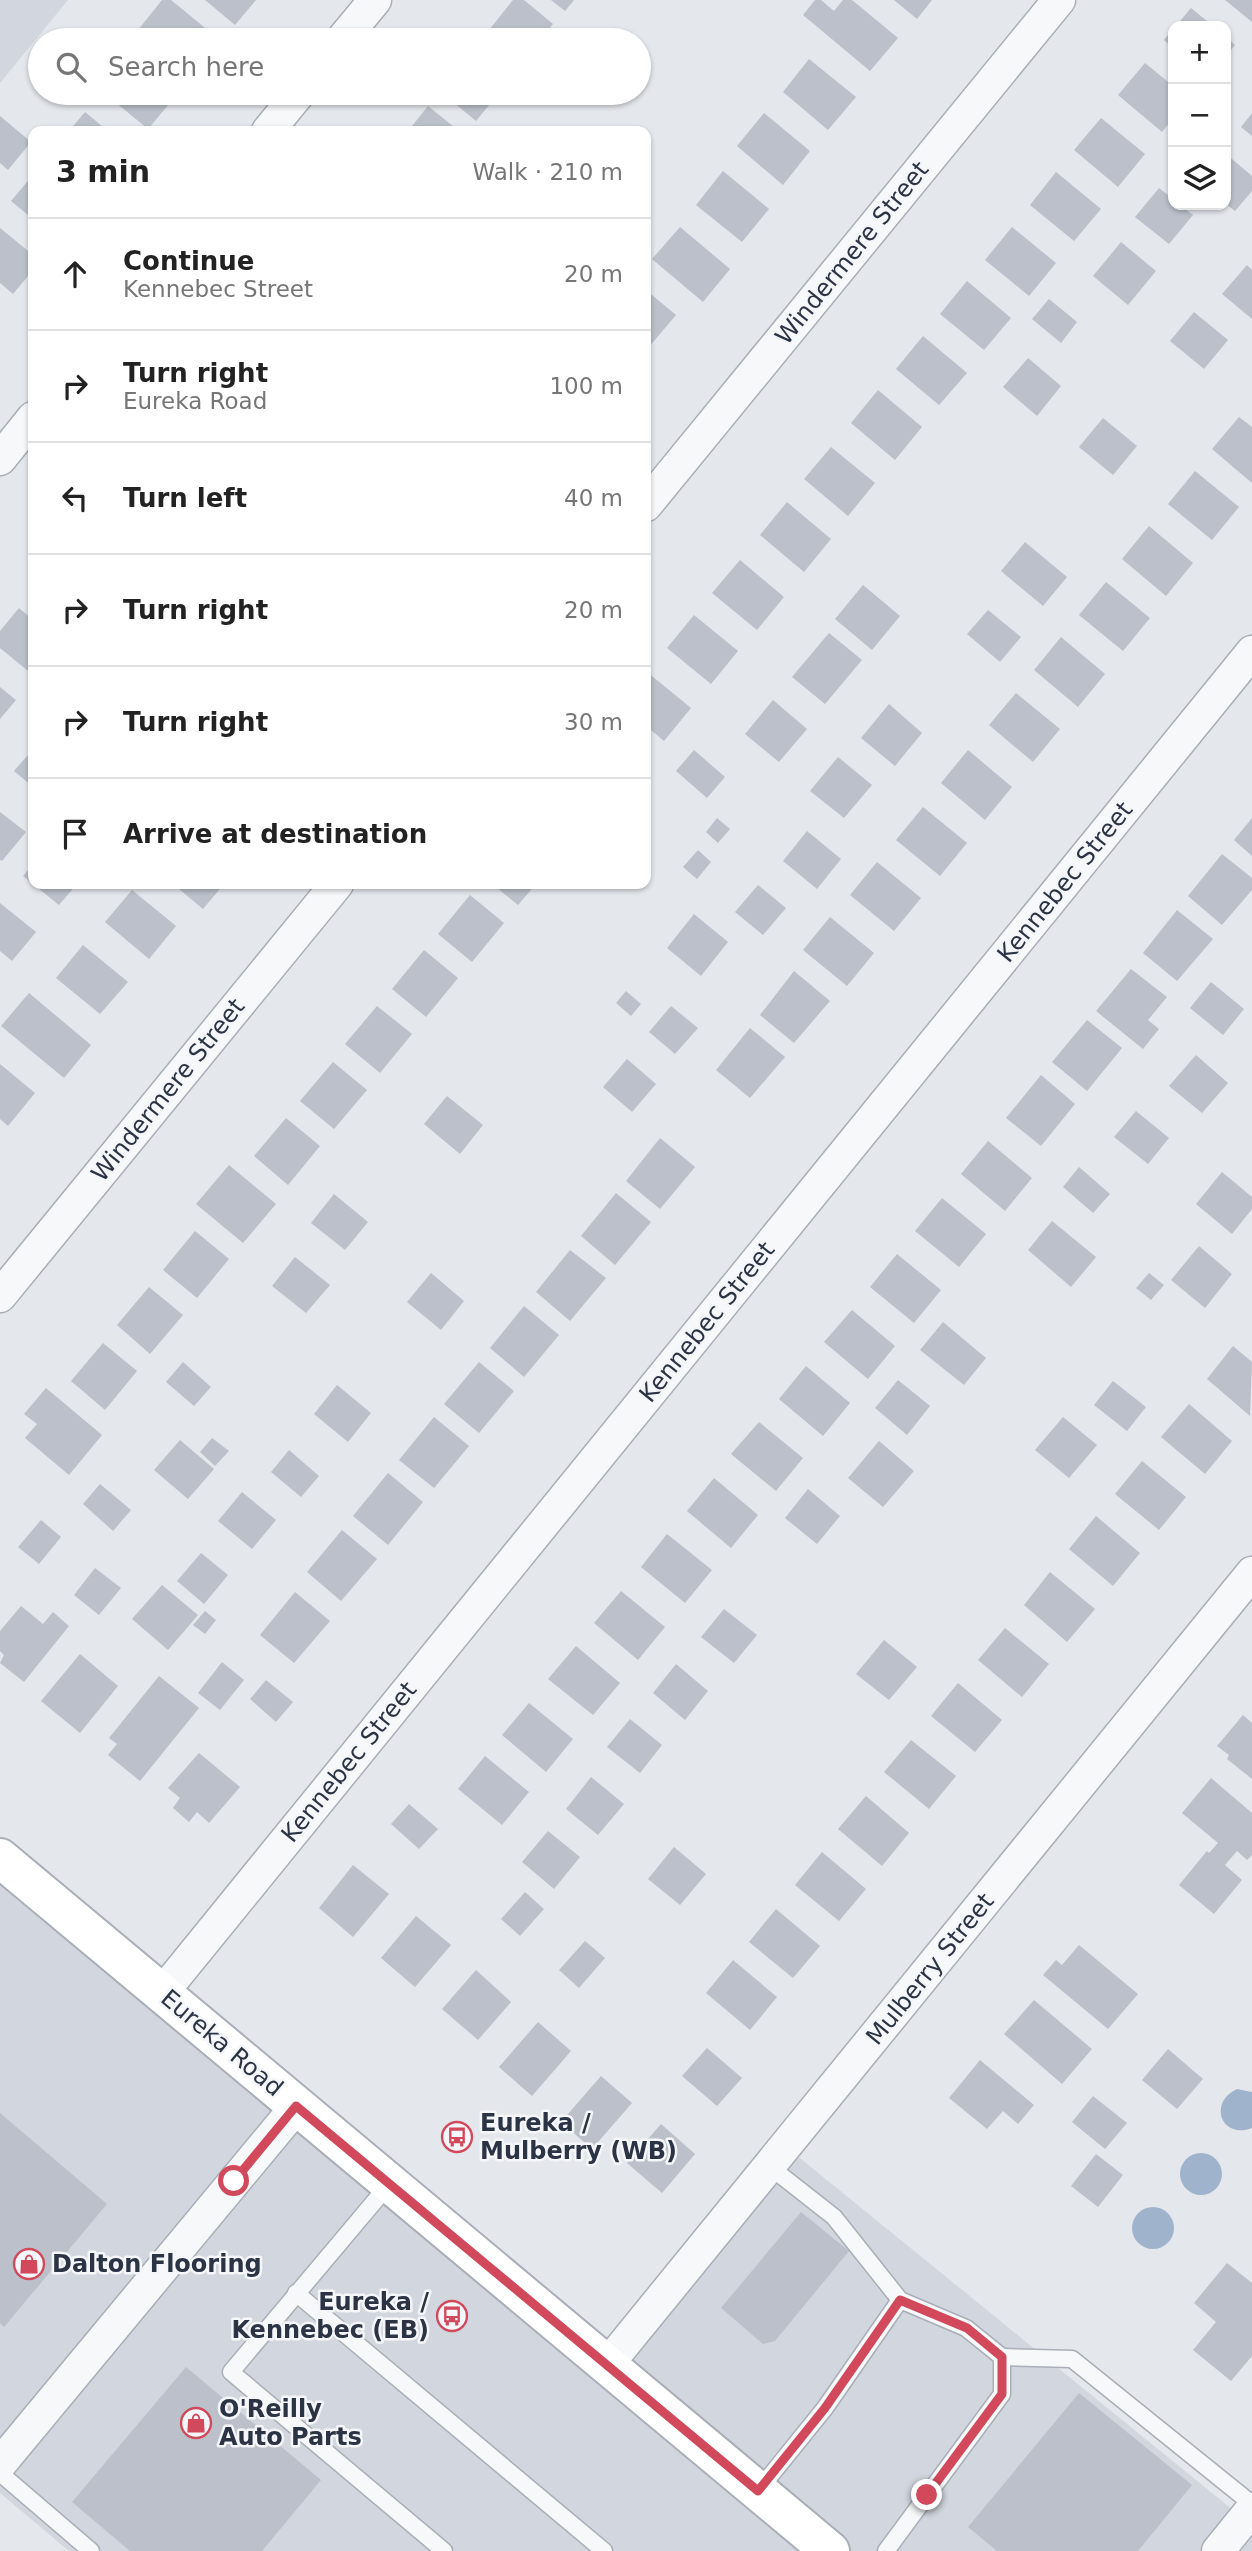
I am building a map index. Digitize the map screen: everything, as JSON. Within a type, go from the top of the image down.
[{"type":"main road","name":"Eureka Road","points":[[0,1858],[830,2551]]},
{"type":"street","points":[[352,28],[375,0]]},
{"type":"street","name":"Windermere Street","points":[[651,499],[1059,0]]},
{"type":"street","points":[[272,126],[289,105]]},
{"type":"street","points":[[0,459],[28,424]]},
{"type":"street","name":"Kennebec Street","points":[[162,1993],[1252,652]]},
{"type":"street","name":"Windermere Street","points":[[0,1296],[333,889]]},
{"type":"street","name":"Mulberry Street","points":[[607,2365],[1252,1573]]},
{"type":"street","points":[[0,2464],[296,2106]]},
{"type":"street","points":[[1218,2551],[1252,2507]]},
{"type":"lane","points":[[769,2166],[834,2217],[900,2300],[967,2328],[1002,2357],[1072,2359],[1252,2507]]},
{"type":"lane","points":[[390,2183],[232,2372],[444,2551]]},
{"type":"lane","points":[[296,2293],[604,2551]]},
{"type":"lane","points":[[758,2491],[825,2408],[900,2300]]},
{"type":"lane","points":[[886,2551],[1002,2394],[1002,2357]]},
{"type":"lane","points":[[0,2473],[91,2551]]},
{"type":"shaded area","points":[[0,0],[68,0],[45,28],[28,28],[28,49],[0,83]]},
{"type":"shaded area","points":[[0,1858],[607,2364],[785,2146],[1244,2519],[1252,2509],[1252,2551],[69,2551],[0,2493]]},
{"type":"water","points":[[1237,2089],[1252,2092],[1252,2128],[1233,2129],[1226,2125],[1222,2118],[1222,2103]]},
{"type":"water","points":[[1201,2153],[1216,2159],[1222,2174],[1216,2189],[1201,2195],[1186,2189],[1180,2174],[1186,2159]]},
{"type":"water","points":[[1153,2207],[1168,2213],[1174,2228],[1168,2243],[1153,2249],[1138,2243],[1132,2228],[1138,2213]]},
{"type":"building","points":[[162,0],[171,0],[205,28],[140,28]]},
{"type":"building","points":[[205,0],[256,0],[235,25]]},
{"type":"building","points":[[513,0],[524,0],[553,24],[550,28],[491,28]]},
{"type":"building","points":[[551,0],[574,0],[565,11]]},
{"type":"building","points":[[815,0],[821,0],[834,11],[843,0],[852,0],[898,38],[870,71],[803,15]]},
{"type":"building","points":[[894,0],[932,0],[917,19]]},
{"type":"building","points":[[1225,0],[1252,0],[1252,22]]},
{"type":"building","points":[[1191,8],[1207,21],[1180,21]]},
{"type":"building","points":[[809,59],[856,97],[828,130],[783,92]]},
{"type":"building","points":[[1145,63],[1168,82],[1168,124],[1162,132],[1118,95]]},
{"type":"building","points":[[119,105],[168,105],[151,126],[144,126]]},
{"type":"building","points":[[457,105],[489,105],[476,121]]},
{"type":"building","points":[[428,106],[453,126],[412,126]]},
{"type":"building","points":[[85,112],[102,126],[73,126]]},
{"type":"building","points":[[764,113],[810,151],[783,185],[737,146]]},
{"type":"building","points":[[1252,113],[1252,136],[1241,127]]},
{"type":"building","points":[[0,116],[28,139],[28,146],[8,170],[0,163]]},
{"type":"building","points":[[1101,118],[1145,154],[1118,187],[1074,150]]},
{"type":"building","points":[[1231,158],[1252,176],[1252,191],[1235,211],[1231,208]]},
{"type":"building","points":[[723,171],[769,209],[742,242],[696,205]]},
{"type":"building","points":[[1056,172],[1101,209],[1074,241],[1030,205]]},
{"type":"building","points":[[28,181],[28,215],[11,201]]},
{"type":"building","points":[[1159,188],[1168,195],[1168,210],[1186,210],[1193,215],[1169,244],[1135,217]]},
{"type":"building","points":[[680,227],[730,269],[703,302],[652,259]]},
{"type":"building","points":[[1012,227],[1056,263],[1029,296],[985,260]]},
{"type":"building","points":[[0,228],[28,251],[28,276],[13,294],[0,283]]},
{"type":"building","points":[[1121,242],[1156,271],[1128,305],[1093,276]]},
{"type":"building","points":[[1247,265],[1252,270],[1252,319],[1222,294]]},
{"type":"building","points":[[967,281],[1011,318],[984,350],[940,314]]},
{"type":"building","points":[[651,294],[676,315],[651,344]]},
{"type":"building","points":[[1049,299],[1077,322],[1061,343],[1032,319]]},
{"type":"building","points":[[1194,312],[1228,340],[1204,369],[1170,341]]},
{"type":"building","points":[[923,336],[967,373],[939,405],[896,369]]},
{"type":"building","points":[[1028,358],[1061,386],[1037,416],[1003,387]]},
{"type":"building","points":[[878,390],[922,427],[895,460],[851,423]]},
{"type":"building","points":[[1239,417],[1252,427],[1252,483],[1212,449]]},
{"type":"building","points":[[1103,418],[1137,446],[1113,475],[1079,447]]},
{"type":"building","points":[[831,447],[875,483],[848,516],[804,479]]},
{"type":"building","points":[[1195,471],[1239,507],[1212,540],[1168,504]]},
{"type":"building","points":[[787,502],[831,539],[804,572],[760,535]]},
{"type":"building","points":[[1149,526],[1193,563],[1166,596],[1122,559]]},
{"type":"building","points":[[1025,542],[1067,577],[1043,606],[1001,571]]},
{"type":"building","points":[[740,560],[784,597],[757,630],[712,593]]},
{"type":"building","points":[[1106,582],[1150,618],[1123,651],[1079,615]]},
{"type":"building","points":[[863,585],[900,616],[872,650],[835,619]]},
{"type":"building","points":[[19,608],[28,616],[28,671],[0,648],[0,631]]},
{"type":"building","points":[[988,610],[1021,637],[1000,662],[967,634]]},
{"type":"building","points":[[694,615],[738,651],[711,684],[667,648]]},
{"type":"building","points":[[829,633],[862,660],[825,704],[792,677]]},
{"type":"building","points":[[1061,637],[1105,674],[1078,707],[1034,670]]},
{"type":"building","points":[[651,675],[691,708],[664,741],[651,730]]},
{"type":"building","points":[[0,687],[16,700],[0,719]]},
{"type":"building","points":[[1016,693],[1060,729],[1033,762],[989,725]]},
{"type":"building","points":[[773,700],[807,729],[779,762],[745,734]]},
{"type":"building","points":[[889,704],[922,733],[895,766],[861,738]]},
{"type":"building","points":[[694,750],[725,777],[707,798],[676,771]]},
{"type":"building","points":[[968,750],[1012,787],[985,820],[941,783]]},
{"type":"building","points":[[28,755],[28,783],[14,771]]},
{"type":"building","points":[[838,757],[872,785],[844,818],[810,791]]},
{"type":"building","points":[[923,807],[967,843],[940,876],[896,840]]},
{"type":"building","points":[[0,812],[26,832],[2,861],[0,860]]},
{"type":"building","points":[[717,818],[730,829],[718,843],[706,832]]},
{"type":"building","points":[[1252,818],[1252,856],[1234,840]]},
{"type":"building","points":[[807,831],[841,859],[817,889],[783,861]]},
{"type":"building","points":[[698,850],[711,862],[697,879],[683,867]]},
{"type":"building","points":[[1222,854],[1252,878],[1252,890],[1222,925],[1188,896]]},
{"type":"building","points":[[877,862],[921,898],[894,931],[850,895]]},
{"type":"building","points":[[758,885],[786,908],[763,935],[735,912]]},
{"type":"building","points":[[39,889],[73,889],[59,905]]},
{"type":"building","points":[[179,889],[220,889],[203,909]]},
{"type":"building","points":[[498,889],[532,889],[518,905]]},
{"type":"building","points":[[132,890],[176,926],[149,959],[105,922]]},
{"type":"building","points":[[470,895],[504,923],[472,962],[438,934]]},
{"type":"building","points":[[0,903],[36,932],[12,961],[0,951]]},
{"type":"building","points":[[1177,910],[1213,939],[1177,981],[1143,953]]},
{"type":"building","points":[[694,914],[728,942],[701,976],[667,948]]},
{"type":"building","points":[[830,917],[874,953],[847,986],[803,950]]},
{"type":"building","points":[[83,945],[128,982],[100,1014],[56,978]]},
{"type":"building","points":[[424,950],[458,978],[426,1017],[392,989]]},
{"type":"building","points":[[1131,969],[1167,997],[1148,1020],[1159,1029],[1143,1049],[1096,1011]]},
{"type":"building","points":[[794,971],[830,1001],[794,1043],[760,1015]]},
{"type":"building","points":[[1211,982],[1244,1009],[1223,1035],[1190,1008]]},
{"type":"building","points":[[626,991],[641,1004],[631,1016],[616,1003]]},
{"type":"building","points":[[29,993],[91,1045],[64,1078],[1,1026]]},
{"type":"building","points":[[377,1006],[412,1034],[380,1073],[345,1044]]},
{"type":"building","points":[[671,1006],[698,1028],[675,1054],[649,1032]]},
{"type":"building","points":[[1087,1020],[1122,1048],[1087,1091],[1052,1062]]},
{"type":"building","points":[[750,1028],[785,1057],[750,1098],[716,1070]]},
{"type":"building","points":[[1196,1055],[1228,1083],[1202,1113],[1169,1086]]},
{"type":"building","points":[[627,1059],[656,1084],[632,1112],[603,1087]]},
{"type":"building","points":[[333,1062],[367,1090],[334,1129],[300,1101]]},
{"type":"building","points":[[0,1064],[35,1093],[8,1126],[0,1119]]},
{"type":"building","points":[[1041,1075],[1075,1104],[1041,1146],[1006,1118]]},
{"type":"building","points":[[447,1096],[483,1125],[460,1154],[424,1124]]},
{"type":"building","points":[[1136,1111],[1169,1138],[1148,1164],[1114,1137]]},
{"type":"building","points":[[286,1118],[320,1146],[288,1185],[254,1156]]},
{"type":"building","points":[[660,1138],[695,1167],[660,1209],[626,1181]]},
{"type":"building","points":[[988,1141],[1032,1178],[1005,1211],[961,1174]]},
{"type":"building","points":[[229,1165],[276,1204],[243,1243],[196,1204]]},
{"type":"building","points":[[1079,1167],[1110,1194],[1093,1213],[1063,1187]]},
{"type":"building","points":[[1222,1172],[1252,1197],[1252,1209],[1232,1234],[1196,1204]]},
{"type":"building","points":[[616,1193],[651,1222],[615,1265],[581,1236]]},
{"type":"building","points":[[334,1194],[368,1222],[345,1250],[311,1223]]},
{"type":"building","points":[[942,1198],[986,1234],[959,1267],[915,1231]]},
{"type":"building","points":[[1052,1221],[1096,1257],[1071,1287],[1028,1250]]},
{"type":"building","points":[[195,1231],[229,1259],[197,1298],[163,1270]]},
{"type":"building","points":[[1199,1246],[1232,1274],[1205,1308],[1171,1280]]},
{"type":"building","points":[[570,1250],[606,1278],[570,1321],[536,1292]]},
{"type":"building","points":[[897,1254],[941,1290],[914,1323],[870,1287]]},
{"type":"building","points":[[295,1257],[330,1285],[306,1313],[272,1286]]},
{"type":"building","points":[[431,1273],[464,1301],[441,1330],[407,1302]]},
{"type":"building","points":[[1149,1273],[1164,1285],[1151,1300],[1136,1288]]},
{"type":"building","points":[[149,1287],[183,1315],[150,1354],[117,1325]]},
{"type":"building","points":[[524,1306],[559,1335],[524,1377],[490,1348]]},
{"type":"building","points":[[852,1310],[895,1346],[868,1379],[824,1342]]},
{"type":"building","points":[[943,1322],[986,1358],[964,1385],[920,1350]]},
{"type":"building","points":[[103,1343],[137,1371],[105,1410],[71,1381]]},
{"type":"building","points":[[1233,1346],[1252,1362],[1250,1416],[1207,1379]]},
{"type":"building","points":[[183,1362],[211,1387],[194,1406],[166,1382]]},
{"type":"building","points":[[479,1362],[514,1391],[479,1433],[444,1404]]},
{"type":"building","points":[[806,1366],[850,1403],[823,1436],[779,1399]]},
{"type":"building","points":[[898,1380],[930,1406],[907,1435],[875,1408]]},
{"type":"building","points":[[1113,1381],[1146,1407],[1127,1431],[1094,1405]]},
{"type":"building","points":[[337,1385],[371,1413],[348,1442],[314,1414]]},
{"type":"building","points":[[46,1388],[102,1435],[69,1475],[25,1438],[37,1424],[24,1414]]},
{"type":"building","points":[[1189,1404],[1232,1441],[1205,1474],[1161,1437]]},
{"type":"building","points":[[434,1417],[469,1446],[434,1488],[399,1460]]},
{"type":"building","points":[[1063,1417],[1097,1445],[1069,1478],[1035,1450]]},
{"type":"building","points":[[759,1422],[803,1458],[776,1491],[731,1454]]},
{"type":"building","points":[[212,1438],[229,1451],[215,1466],[200,1452]]},
{"type":"building","points":[[180,1440],[214,1469],[188,1499],[154,1470]]},
{"type":"building","points":[[879,1441],[914,1471],[883,1507],[848,1478]]},
{"type":"building","points":[[289,1450],[319,1476],[301,1497],[271,1472]]},
{"type":"building","points":[[1142,1461],[1186,1497],[1159,1530],[1115,1494]]},
{"type":"building","points":[[388,1473],[423,1502],[388,1545],[353,1516]]},
{"type":"building","points":[[714,1478],[758,1515],[731,1548],[687,1511]]},
{"type":"building","points":[[100,1484],[131,1510],[113,1531],[83,1504]]},
{"type":"building","points":[[808,1489],[840,1516],[817,1544],[785,1518]]},
{"type":"building","points":[[242,1492],[276,1520],[252,1549],[218,1521]]},
{"type":"building","points":[[1096,1516],[1140,1553],[1113,1586],[1069,1549]]},
{"type":"building","points":[[41,1520],[61,1537],[39,1564],[18,1547]]},
{"type":"building","points":[[342,1530],[377,1559],[341,1601],[307,1572]]},
{"type":"building","points":[[667,1534],[712,1570],[685,1603],[641,1567]]},
{"type":"building","points":[[201,1553],[228,1575],[204,1604],[177,1581]]},
{"type":"building","points":[[95,1568],[121,1588],[99,1615],[74,1595]]},
{"type":"building","points":[[1050,1572],[1095,1609],[1067,1642],[1024,1605]]},
{"type":"building","points":[[162,1585],[198,1615],[168,1650],[132,1619]]},
{"type":"building","points":[[621,1591],[665,1627],[638,1660],[594,1623]]},
{"type":"building","points":[[295,1592],[330,1621],[294,1663],[260,1635]]},
{"type":"building","points":[[21,1606],[43,1624],[53,1612],[69,1626],[24,1682],[0,1663],[4,1655],[0,1651],[0,1631]]},
{"type":"building","points":[[724,1609],[757,1635],[734,1663],[701,1637]]},
{"type":"building","points":[[205,1611],[216,1620],[205,1634],[193,1625]]},
{"type":"building","points":[[1005,1628],[1049,1664],[1022,1697],[978,1660]]},
{"type":"building","points":[[884,1640],[917,1667],[889,1700],[856,1674]]},
{"type":"building","points":[[576,1646],[620,1683],[593,1715],[548,1679]]},
{"type":"building","points":[[80,1654],[118,1686],[80,1733],[41,1701]]},
{"type":"building","points":[[222,1662],[244,1680],[220,1710],[198,1693]]},
{"type":"building","points":[[676,1664],[708,1691],[685,1720],[653,1693]]},
{"type":"building","points":[[159,1676],[199,1708],[140,1781],[108,1755],[117,1744],[109,1738]]},
{"type":"building","points":[[266,1680],[293,1702],[276,1722],[250,1699]]},
{"type":"building","points":[[958,1683],[1002,1720],[975,1752],[931,1716]]},
{"type":"building","points":[[529,1703],[573,1739],[546,1772],[502,1735]]},
{"type":"building","points":[[1243,1715],[1252,1723],[1252,1779],[1227,1759],[1229,1755],[1217,1746]]},
{"type":"building","points":[[630,1719],[662,1745],[640,1773],[607,1747]]},
{"type":"building","points":[[911,1740],[956,1776],[929,1809],[884,1772]]},
{"type":"building","points":[[199,1753],[240,1787],[209,1823],[197,1812],[189,1822],[173,1808],[180,1798],[168,1788]]},
{"type":"building","points":[[485,1756],[529,1792],[502,1825],[458,1789]]},
{"type":"building","points":[[591,1777],[624,1804],[598,1835],[566,1809]]},
{"type":"building","points":[[1211,1778],[1252,1813],[1252,1855],[1247,1860],[1237,1851],[1225,1865],[1242,1880],[1214,1914],[1179,1885],[1207,1851],[1209,1853],[1218,1843],[1182,1813]]},
{"type":"building","points":[[866,1796],[909,1833],[882,1866],[838,1829]]},
{"type":"building","points":[[409,1804],[438,1829],[419,1849],[391,1824]]},
{"type":"building","points":[[548,1831],[580,1857],[554,1889],[522,1862]]},
{"type":"building","points":[[674,1847],[706,1874],[680,1905],[648,1879]]},
{"type":"building","points":[[822,1852],[866,1889],[839,1921],[795,1885]]},
{"type":"building","points":[[353,1865],[389,1894],[353,1937],[319,1908]]},
{"type":"building","points":[[525,1892],[544,1909],[520,1936],[501,1919]]},
{"type":"building","points":[[776,1909],[820,1946],[793,1978],[749,1942]]},
{"type":"building","points":[[416,1916],[451,1945],[415,1987],[381,1958]]},
{"type":"building","points":[[585,1941],[605,1958],[579,1988],[559,1970]]},
{"type":"building","points":[[1079,1945],[1138,1994],[1108,2029],[1043,1975],[1056,1960],[1062,1965]]},
{"type":"building","points":[[733,1960],[777,1997],[750,2030],[706,1993]]},
{"type":"building","points":[[476,1970],[511,2002],[478,2040],[442,2009]]},
{"type":"building","points":[[1034,2000],[1092,2049],[1062,2084],[1004,2034]]},
{"type":"building","points":[[538,2022],[571,2051],[532,2096],[499,2067]]},
{"type":"building","points":[[707,2048],[742,2078],[717,2106],[682,2076]]},
{"type":"building","points":[[1168,2049],[1203,2079],[1177,2109],[1142,2080]]},
{"type":"building","points":[[980,2060],[1034,2105],[1018,2124],[1003,2111],[987,2129],[949,2098]]},
{"type":"building","points":[[601,2076],[632,2103],[592,2149],[561,2122]]},
{"type":"building","points":[[1093,2096],[1127,2123],[1105,2149],[1072,2122]]},
{"type":"building","name":"Dalton Flooring","points":[[0,2113],[107,2204],[4,2327],[0,2323]]},
{"type":"building","points":[[661,2124],[695,2154],[662,2193],[627,2163]]},
{"type":"building","points":[[1096,2154],[1123,2175],[1098,2207],[1071,2186]]},
{"type":"building","points":[[801,2212],[849,2251],[775,2341],[763,2344],[721,2308]]},
{"type":"building","points":[[1227,2263],[1252,2283],[1252,2356],[1231,2381],[1193,2350],[1216,2322],[1194,2303]]},
{"type":"building","name":"O'Reilly Auto Parts","points":[[186,2367],[321,2480],[262,2551],[130,2551],[72,2502]]},
{"type":"building","points":[[1079,2393],[1192,2485],[1138,2551],[997,2551],[968,2527]]},
{"type":"place","name":"Eureka / Mulberry (WB)","points":[[457,2137]]},
{"type":"place","name":"Dalton Flooring","points":[[29,2264]]},
{"type":"place","name":"Eureka / Kennebec (EB)","points":[[452,2316]]},
{"type":"place","name":"O'Reilly Auto Parts","points":[[196,2423]]},
{"type":"route","points":[[234,2181],[296,2106],[758,2491],[825,2408],[900,2300],[967,2328],[1002,2357],[1002,2394],[927,2495]]}]
